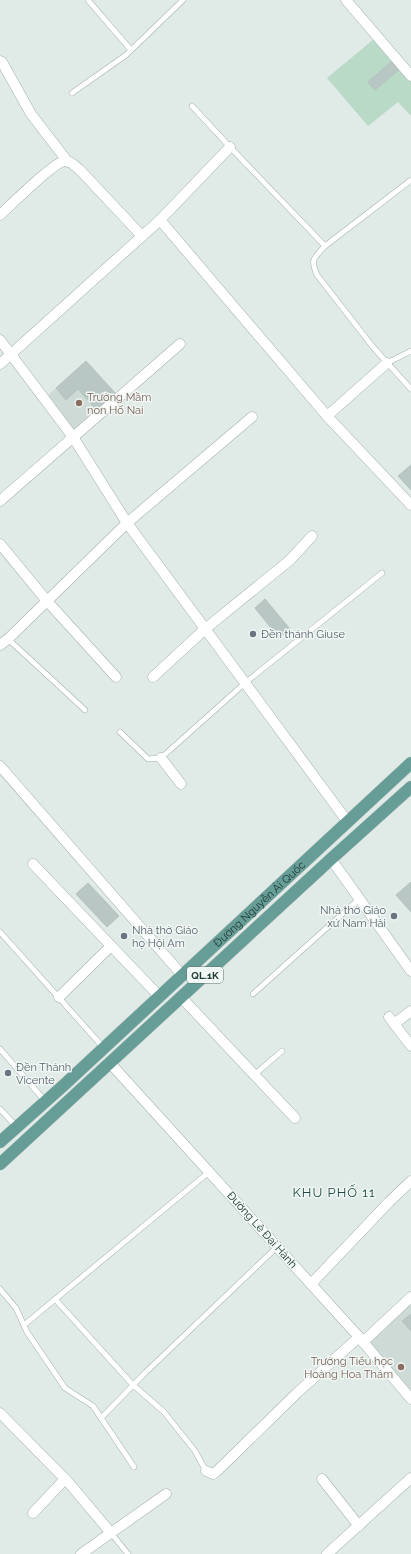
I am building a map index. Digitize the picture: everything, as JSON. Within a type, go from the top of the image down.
[{"type":"main road","name":"Đường Nguyễn Ái Quốc","points":[[0,1142],[104,1048],[411,763]]},
{"type":"main road","name":"Đường Nguyễn Ái Quốc","points":[[0,1164],[331,859],[409,793]]},
{"type":"street","points":[[346,0],[411,76]]},
{"type":"street","points":[[0,61],[2,62],[30,114],[68,162],[80,170],[142,236]]},
{"type":"street","points":[[0,364],[160,220],[230,147]]},
{"type":"street","points":[[0,215],[52,168],[64,161],[68,162]]},
{"type":"street","points":[[160,220],[327,416],[411,505]]},
{"type":"street","points":[[0,340],[73,437],[127,523],[347,821]]},
{"type":"street","points":[[0,501],[180,344]]},
{"type":"street","points":[[327,416],[387,363]]},
{"type":"street","points":[[4,642],[127,523],[252,417]]},
{"type":"street","points":[[153,677],[205,629],[290,560],[312,536]]},
{"type":"street","points":[[0,544],[47,601],[116,677]]},
{"type":"street","points":[[161,758],[182,784]]},
{"type":"street","points":[[1,769],[182,975]]},
{"type":"street","points":[[331,859],[411,971]]},
{"type":"street","points":[[33,864],[159,996]]},
{"type":"street","points":[[59,997],[111,946]]},
{"type":"street","points":[[181,997],[295,1118]]},
{"type":"street","points":[[411,1010],[391,1020],[411,1046]]},
{"type":"street","name":"Đường Lê Đại Hành","points":[[110,1063],[361,1339],[411,1399]]},
{"type":"street","points":[[311,1284],[411,1181]]},
{"type":"street","points":[[206,1471],[210,1474],[216,1472],[297,1393],[411,1297]]},
{"type":"street","points":[[0,1413],[65,1480],[111,1533]]},
{"type":"street","points":[[327,1554],[411,1478]]},
{"type":"street","points":[[322,1479],[359,1526]]},
{"type":"street","points":[[33,1513],[65,1480]]},
{"type":"street","points":[[81,1554],[166,1494]]},
{"type":"lane","points":[[88,0],[131,50]]},
{"type":"lane","points":[[72,94],[131,50],[183,0]]},
{"type":"lane","points":[[192,106],[325,246]]},
{"type":"lane","points":[[411,180],[325,246],[313,258],[312,265],[317,275],[373,347],[411,389]]},
{"type":"lane","points":[[387,363],[411,351]]},
{"type":"lane","points":[[120,732],[148,759],[161,758],[245,683],[382,573]]},
{"type":"lane","points":[[4,642],[85,710]]},
{"type":"lane","points":[[253,994],[359,899]]},
{"type":"lane","points":[[0,932],[104,1048]]},
{"type":"lane","points":[[0,1049],[45,1102]]},
{"type":"lane","points":[[254,1075],[282,1050]]},
{"type":"lane","points":[[0,1110],[17,1127]]},
{"type":"lane","points":[[24,1324],[209,1172]]},
{"type":"lane","points":[[101,1418],[133,1385],[277,1247]]},
{"type":"lane","points":[[0,1289],[16,1308],[24,1324],[64,1388],[93,1406],[134,1467]]},
{"type":"lane","points":[[55,1299],[133,1385],[164,1412],[195,1451],[206,1471]]},
{"type":"lane","points":[[111,1533],[128,1554]]},
{"type":"shaded area","name":"Trường Mầm non Hố Nai","points":[[86,361],[116,394],[74,431],[47,396]]},
{"type":"shaded area","name":"Trường Tiểu học Hoàng Hoa Thám","points":[[411,1303],[411,1392],[369,1342]]},
{"type":"green space","points":[[374,39],[411,81],[411,116],[398,102],[368,126],[327,78]]},
{"type":"building","points":[[393,60],[400,69],[375,90],[368,82]]},
{"type":"building","points":[[86,361],[116,394],[97,410],[78,389],[66,400],[56,388]]},
{"type":"building","points":[[411,465],[411,490],[398,476]]},
{"type":"building","points":[[265,599],[290,629],[279,638],[255,608]]},
{"type":"building","points":[[411,882],[411,912],[396,895]]},
{"type":"building","points":[[88,883],[119,916],[107,927],[76,894]]},
{"type":"building","points":[[411,1314],[411,1331],[402,1321]]},
{"type":"place","name":"Trường Mầm non Hố Nai","points":[[79,403]]},
{"type":"place","name":"Đền thánh Giuse","points":[[253,634]]},
{"type":"place","name":"Nhà thờ Giáo xứ Nam Hải","points":[[394,916]]},
{"type":"place","name":"Nhà thờ Giáo họ Hội Am","points":[[124,936]]},
{"type":"place","name":"Đền Thánh Vicente","points":[[8,1073]]},
{"type":"place","name":"Trường Tiểu học Hoàng Hoa Thám","points":[[401,1367]]},
{"type":"district","name":"KHU PHỐ 11","points":[[334,1192]]}]
